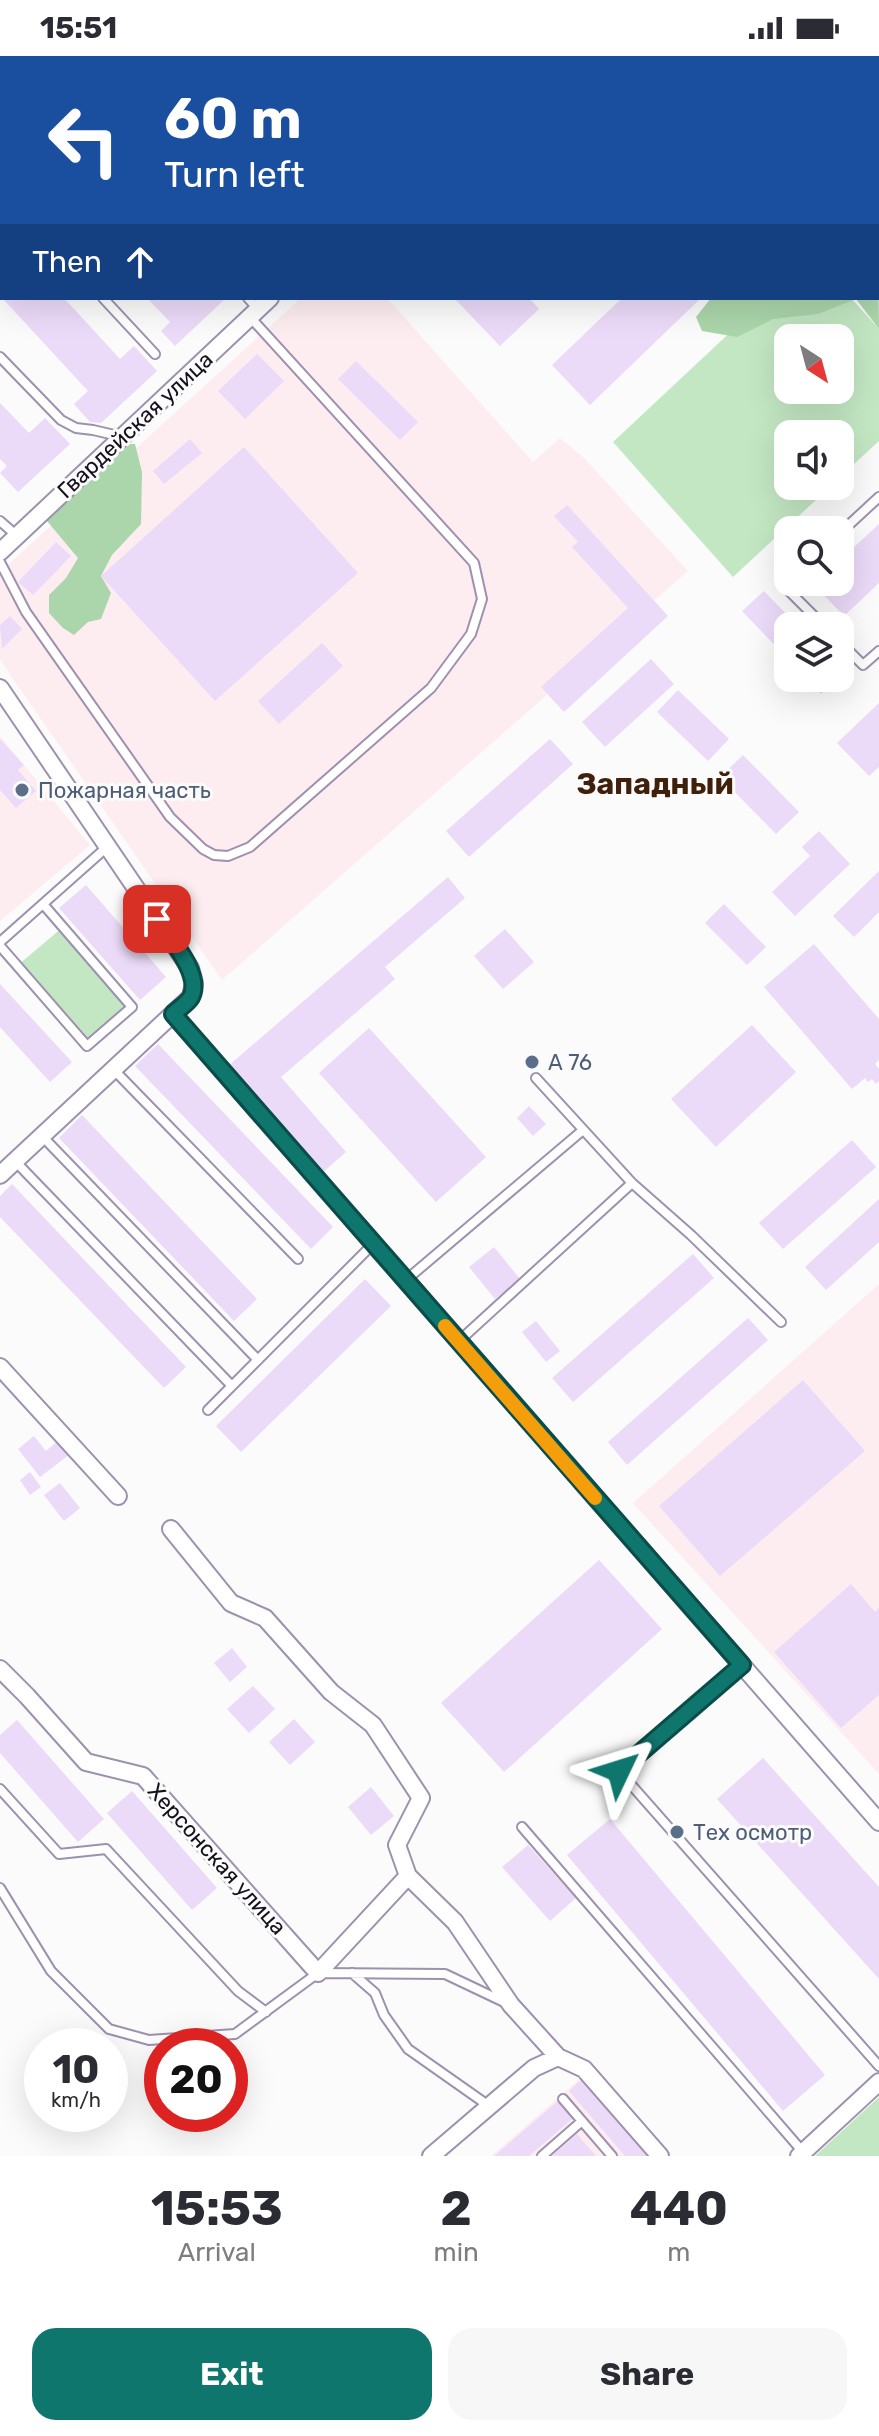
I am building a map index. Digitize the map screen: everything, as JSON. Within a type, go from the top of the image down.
[{"type":"street","name":"Гвардейская улица","points":[[0,552],[123,437],[256,305]]},
{"type":"street","points":[[0,688],[190,968],[194,983],[191,997],[0,1175]]},
{"type":"street","points":[[173,1014],[879,1822]]},
{"type":"street","points":[[0,1367],[118,1496]]},
{"type":"street","points":[[171,1529],[231,1603],[265,1618],[331,1692],[373,1725],[421,1798],[397,1845],[408,1876],[455,1922],[511,2005],[558,2057],[584,2069],[660,2156]]},
{"type":"street","name":"Херсонская улица","points":[[0,1669],[86,1762],[143,1776],[318,1973]]},
{"type":"street","points":[[318,1973],[408,1876]]},
{"type":"street","points":[[431,2156],[534,2068],[558,2057]]},
{"type":"street","points":[[801,2154],[879,2082]]},
{"type":"lane","points":[[105,300],[155,354]]},
{"type":"lane","points":[[0,562],[26,612],[170,817],[195,842],[214,855],[228,856],[250,847],[431,688],[471,634],[482,599],[474,563],[256,305]]},
{"type":"lane","points":[[0,357],[61,420],[76,428],[123,437]]},
{"type":"lane","points":[[854,520],[879,497]]},
{"type":"lane","points":[[0,521],[18,536]]},
{"type":"lane","points":[[794,596],[810,612]]},
{"type":"lane","points":[[854,656],[863,665],[879,651]]},
{"type":"lane","points":[[43,904],[132,1007],[87,1046],[0,944],[43,904],[108,846]]},
{"type":"lane","points":[[114,1070],[298,1259]]},
{"type":"lane","points":[[536,1078],[632,1183],[781,1322]]},
{"type":"lane","points":[[406,1280],[583,1130]]},
{"type":"lane","points":[[41,1135],[258,1360]]},
{"type":"lane","points":[[14,1160],[232,1386]]},
{"type":"lane","points":[[458,1342],[632,1183]]},
{"type":"lane","points":[[208,1410],[374,1244]]},
{"type":"lane","points":[[742,1665],[619,1771],[879,2066]]},
{"type":"lane","points":[[0,1789],[59,1854],[106,1849],[238,1991],[266,2012]]},
{"type":"lane","points":[[522,1827],[801,2154]]},
{"type":"lane","points":[[0,1888],[51,1971],[109,2029],[149,2040],[235,2034],[318,1973],[445,1974],[511,2005]]},
{"type":"lane","points":[[352,1973],[375,1993],[384,2015],[408,2049],[489,2106]]},
{"type":"lane","points":[[563,2099],[612,2156]]},
{"type":"lane","points":[[542,2156],[582,2121]]},
{"type":"shaded area","points":[[299,300],[389,300],[533,462],[560,438],[584,458],[688,571],[222,980],[0,660],[0,572]]},
{"type":"shaded area","name":"Пожарная часть","points":[[0,736],[90,845],[0,921]]},
{"type":"shaded area","points":[[879,1284],[879,1774],[633,1503]]},
{"type":"shaded area","points":[[584,2075],[654,2156],[491,2156]]},
{"type":"green space","points":[[709,300],[853,300],[818,314],[773,319],[737,337],[702,331],[696,317]]},
{"type":"green space","points":[[765,300],[853,300],[879,329],[879,441],[854,464],[854,420],[774,420],[774,500],[816,500],[799,516],[774,516],[774,539],[733,577],[613,442]]},
{"type":"green space","points":[[857,300],[879,300],[879,329]]},
{"type":"green space","points":[[125,444],[135,444],[142,472],[141,524],[112,555],[101,576],[111,593],[101,619],[88,622],[74,635],[49,613],[49,595],[66,578],[78,558],[47,521],[63,500]]},
{"type":"green space","points":[[63,927],[132,1007],[87,1046],[17,966]]},
{"type":"green space","points":[[879,2097],[879,2156],[815,2156]]},
{"type":"building","points":[[4,300],[66,300],[120,359],[134,346],[157,371],[101,423],[90,422],[74,404],[88,391]]},
{"type":"building","points":[[149,300],[224,300],[175,346],[161,331],[170,322]]},
{"type":"building","points":[[456,300],[531,300],[539,309],[500,346]]},
{"type":"building","points":[[620,300],[699,300],[590,405],[552,365]]},
{"type":"building","points":[[257,354],[284,381],[245,419],[218,391]]},
{"type":"building","points":[[356,361],[418,422],[400,440],[338,379]]},
{"type":"building","points":[[0,403],[29,433],[45,418],[70,444],[18,492],[0,473],[7,466],[0,459]]},
{"type":"building","points":[[190,439],[202,453],[164,484],[153,471]]},
{"type":"building","points":[[244,447],[358,573],[215,701],[101,576]]},
{"type":"building","points":[[567,505],[668,616],[564,712],[541,687],[628,608],[572,547],[578,542],[554,516]]},
{"type":"building","points":[[879,524],[879,583],[848,612],[840,612],[825,596],[854,596],[854,547]]},
{"type":"building","points":[[56,542],[71,556],[33,595],[18,582]]},
{"type":"building","points":[[764,591],[784,612],[774,612],[774,644],[742,611]]},
{"type":"building","points":[[10,616],[22,629],[2,649],[0,625]]},
{"type":"building","points":[[322,643],[343,666],[279,724],[258,701]]},
{"type":"building","points":[[651,659],[674,684],[605,747],[582,722]]},
{"type":"building","points":[[678,690],[729,739],[708,761],[657,712]]},
{"type":"building","points":[[879,703],[879,767],[869,776],[837,743]]},
{"type":"building","points":[[0,739],[24,765],[18,770],[36,791],[16,808],[0,790]]},
{"type":"building","points":[[550,739],[573,764],[469,857],[446,831]]},
{"type":"building","points":[[743,755],[799,812],[776,834],[720,777]]},
{"type":"building","points":[[819,831],[850,864],[795,916],[772,892],[810,856],[802,847]]},
{"type":"building","points":[[879,871],[879,912],[854,937],[833,916]]},
{"type":"building","points":[[448,877],[465,898],[385,967],[395,979],[281,1077],[346,1152],[321,1174],[228,1066]]},
{"type":"building","points":[[86,885],[166,977],[140,1000],[59,908]]},
{"type":"building","points":[[724,904],[766,947],[747,965],[705,923]]},
{"type":"building","points":[[505,929],[534,962],[503,989],[474,956]]},
{"type":"building","points":[[814,944],[879,1019],[879,1060],[875,1064],[879,1069],[879,1081],[876,1084],[872,1079],[868,1082],[865,1078],[852,1089],[764,987]]},
{"type":"building","points":[[0,984],[72,1062],[50,1082],[0,1027]]},
{"type":"building","points":[[752,1025],[796,1072],[716,1147],[671,1099]]},
{"type":"building","points":[[369,1028],[486,1157],[436,1202],[319,1073]]},
{"type":"building","points":[[158,1044],[333,1227],[311,1249],[135,1066]]},
{"type":"building","points":[[529,1106],[546,1124],[533,1136],[517,1118]]},
{"type":"building","points":[[82,1115],[257,1299],[234,1321],[59,1138]]},
{"type":"building","points":[[852,1140],[876,1167],[783,1249],[759,1223]]},
{"type":"building","points":[[12,1184],[186,1367],[164,1388],[0,1217],[0,1196]]},
{"type":"building","points":[[879,1199],[879,1242],[826,1290],[805,1267]]},
{"type":"building","points":[[494,1247],[520,1279],[495,1299],[469,1267]]},
{"type":"building","points":[[693,1254],[714,1278],[573,1402],[552,1378]]},
{"type":"building","points":[[365,1279],[391,1306],[241,1452],[216,1426]]},
{"type":"building","points":[[748,1318],[768,1340],[627,1465],[608,1442]]},
{"type":"building","points":[[536,1321],[560,1351],[546,1362],[522,1332]]},
{"type":"building","points":[[803,1380],[865,1451],[720,1576],[659,1506]]},
{"type":"building","points":[[34,1436],[46,1451],[59,1440],[70,1454],[40,1477],[18,1449]]},
{"type":"building","points":[[30,1472],[41,1487],[30,1495],[20,1480]]},
{"type":"building","points":[[60,1483],[80,1508],[64,1521],[44,1495]]},
{"type":"building","points":[[599,1560],[662,1629],[504,1772],[441,1703]]},
{"type":"building","points":[[851,1584],[875,1612],[879,1608],[879,1695],[841,1728],[774,1652]]},
{"type":"building","points":[[232,1648],[247,1667],[230,1682],[214,1663]]},
{"type":"building","points":[[253,1686],[275,1709],[249,1733],[227,1709]]},
{"type":"building","points":[[294,1719],[315,1742],[290,1765],[269,1742]]},
{"type":"building","points":[[17,1720],[104,1819],[78,1842],[0,1753],[0,1735]]},
{"type":"building","points":[[763,1758],[879,1887],[879,1979],[717,1799]]},
{"type":"building","points":[[371,1787],[394,1816],[371,1835],[348,1807]]},
{"type":"building","points":[[132,1791],[217,1888],[192,1910],[107,1813]]},
{"type":"building","points":[[610,1819],[825,2075],[783,2111],[567,1855]]},
{"type":"building","points":[[528,1845],[576,1898],[550,1921],[502,1867]]},
{"type":"building","points":[[583,2078],[651,2156],[625,2156],[569,2091]]},
{"type":"building","points":[[558,2101],[573,2118],[529,2156],[494,2156]]},
{"type":"building","points":[[577,2134],[596,2156],[552,2156]]},
{"type":"slow traffic","points":[[445,1326],[595,1498]]},
{"type":"place","name":"Пожарная часть","points":[[22,790]]},
{"type":"place","name":"А 76","points":[[532,1062]]},
{"type":"place","name":"Тех осмотр","points":[[677,1832]]},
{"type":"district","name":"Западный","points":[[655,784]]},
{"type":"route","points":[[157,919],[190,968],[194,983],[191,997],[173,1014],[742,1665],[619,1771]]}]
